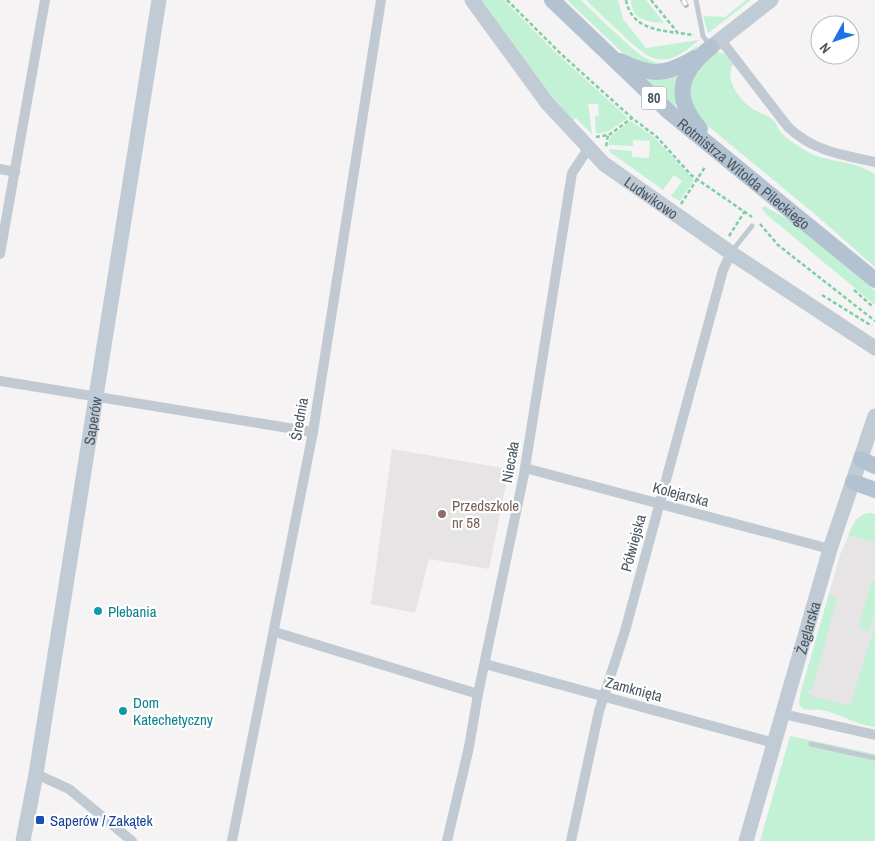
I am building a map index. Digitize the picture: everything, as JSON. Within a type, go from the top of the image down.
[{"type":"main road","name":"Rotmistrza Witolda Pileckiego","points":[[552,0],[668,111],[875,280]]},
{"type":"main road","points":[[602,49],[629,66],[654,73],[670,71],[709,44]]},
{"type":"main road","points":[[709,44],[684,80],[682,98],[688,114],[728,161]]},
{"type":"main road","points":[[853,482],[875,490]]},
{"type":"street","points":[[0,254],[45,0]]},
{"type":"street","name":"Saperów","points":[[23,841],[36,774],[159,0]]},
{"type":"street","name":"Średnia","points":[[232,841],[275,632],[313,432],[380,0]]},
{"type":"street","name":"Ludwikowo","points":[[472,0],[548,104],[644,194],[875,348]]},
{"type":"street","points":[[771,0],[709,44],[799,138],[822,150],[875,162]]},
{"type":"street","name":"Niecała","points":[[447,841],[469,748],[478,694],[525,468],[572,174],[589,143]]},
{"type":"street","points":[[0,169],[14,172]]},
{"type":"street","name":"Półwiejska","points":[[571,841],[584,771],[604,696],[625,631],[723,270],[731,253]]},
{"type":"street","points":[[0,381],[313,432]]},
{"type":"street","name":"Żeglarska","points":[[750,840],[774,743],[830,549],[853,482],[868,463],[875,416]]},
{"type":"street","name":"Kolejarska","points":[[525,468],[830,549]]},
{"type":"street","points":[[275,632],[478,694]]},
{"type":"street","name":"Zamknięta","points":[[485,664],[774,743]]},
{"type":"street","points":[[782,714],[875,735]]},
{"type":"street","points":[[36,774],[69,790],[132,841]]},
{"type":"lane","points":[[696,0],[709,44]]},
{"type":"lane","points":[[731,253],[752,226]]},
{"type":"lane","points":[[812,744],[875,758]]},
{"type":"path","points":[[507,0],[560,53],[632,118],[658,137],[697,179],[745,211],[762,225],[778,244],[875,321]]},
{"type":"path","points":[[626,0],[628,11],[640,24],[654,30],[678,33],[709,44]]},
{"type":"path","points":[[651,0],[678,33]]},
{"type":"path","points":[[589,143],[608,135],[632,118]]},
{"type":"path","points":[[605,151],[608,135]]},
{"type":"path","points":[[681,205],[705,167]]},
{"type":"path","points":[[728,237],[745,211]]},
{"type":"path","points":[[854,290],[872,306]]},
{"type":"shaded area","name":"Przedszkole nr 58","points":[[392,449],[509,469],[489,569],[429,559],[415,613],[371,604]]},
{"type":"shaded area","points":[[856,519],[875,521],[875,717],[800,695],[840,555]]},
{"type":"green space","points":[[481,0],[504,0],[554,51],[628,118],[609,131],[596,134],[595,116],[599,116],[598,104],[588,104],[592,134],[576,118],[571,122]]},
{"type":"green space","points":[[567,0],[581,0],[640,55],[649,60],[666,63],[676,60],[698,45],[697,49],[691,55],[653,68],[625,55]]},
{"type":"green space","points":[[586,0],[618,0],[623,19],[646,48],[699,40],[677,56],[660,60],[643,53]]},
{"type":"green space","points":[[631,0],[646,0],[664,23],[641,19],[634,12]]},
{"type":"green space","points":[[746,0],[751,0],[708,33],[703,16],[725,17]]},
{"type":"green space","points":[[716,52],[726,55],[733,64],[730,76],[738,95],[753,109],[774,121],[779,130],[790,141],[814,155],[861,167],[875,175],[875,267],[816,215],[697,117],[690,108],[690,78]]},
{"type":"green space","points":[[677,75],[677,104],[675,107],[644,78]]},
{"type":"green space","points":[[631,121],[655,138],[694,180],[680,201],[671,196],[682,181],[674,175],[663,190],[610,152],[609,149],[632,151],[632,157],[649,158],[650,141],[633,140],[633,146],[608,145],[610,137]]},
{"type":"green space","points":[[764,206],[794,223],[875,291],[875,305],[766,214],[762,209]]},
{"type":"green space","points":[[875,514],[875,542],[848,535],[854,523],[862,515]]},
{"type":"green space","points":[[872,581],[875,582],[875,614],[869,632],[858,628]]},
{"type":"green space","points":[[829,594],[837,598],[812,691],[807,690],[806,692],[811,696],[850,706],[875,625],[875,727],[828,712],[804,709],[799,705],[800,695]]},
{"type":"green space","points":[[790,736],[875,754],[875,841],[760,841]]},
{"type":"railway","points":[[683,0],[686,5]]},
{"type":"place","name":"Przedszkole nr 58","points":[[442,514]]},
{"type":"place","name":"Plebania","points":[[98,611]]},
{"type":"place","name":"Dom Katechetyczny","points":[[123,711]]},
{"type":"place","name":"Saperów / Zakątek","points":[[40,820]]}]
